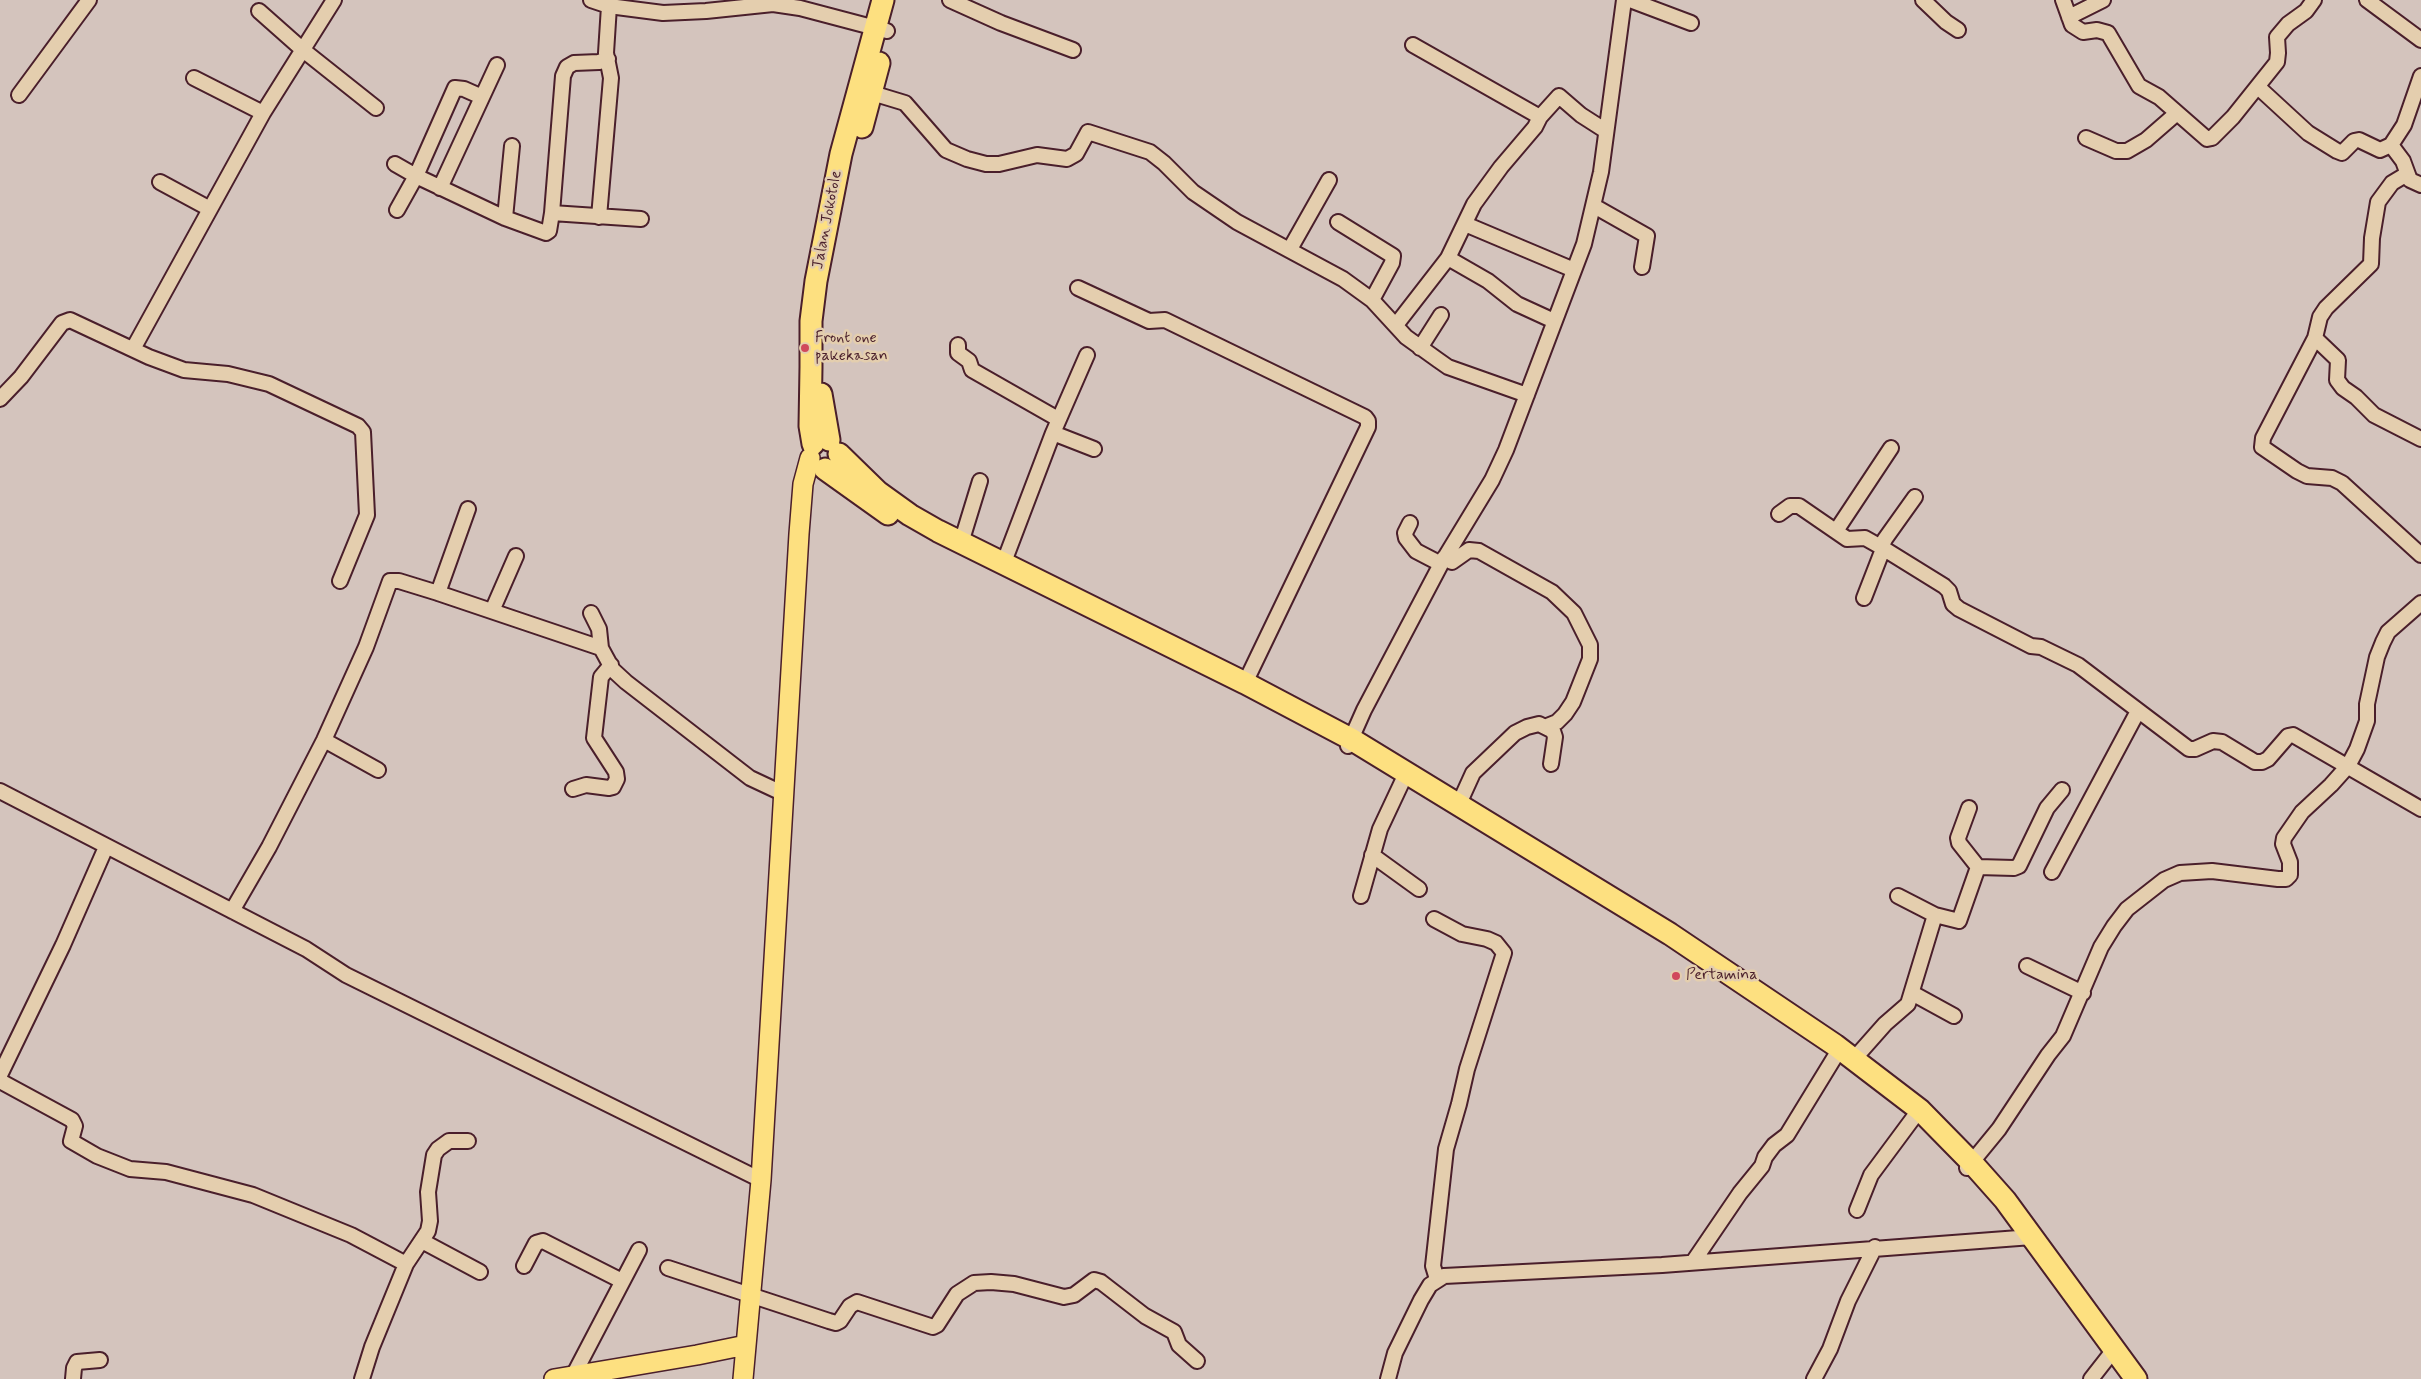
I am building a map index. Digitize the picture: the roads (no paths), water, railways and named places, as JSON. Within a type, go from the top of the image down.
[{"type":"highway","name":"Jalan Jokotole","points":[[823,456],[820,383],[824,306],[838,228],[872,94],[881,30],[883,0]]},
{"type":"highway","name":"Jalan Jokotole","points":[[823,456],[810,426],[811,322],[816,280],[839,163],[881,30],[896,0]]},
{"type":"highway","points":[[823,456],[910,515],[961,543],[1004,562],[1083,607],[1350,743],[1403,780],[1667,940],[1845,1057],[1970,1166]]},
{"type":"highway","points":[[823,456],[864,499],[937,543],[1083,607],[1245,683],[1458,806],[1670,934],[1845,1057],[1920,1110],[1970,1166],[1999,1205],[2028,1238],[2136,1379]]},
{"type":"highway","points":[[2028,1238],[2126,1379]]},
{"type":"main road","points":[[743,1379],[761,1180],[782,793],[801,499],[823,456]]},
{"type":"main road","points":[[554,1379],[697,1355],[746,1344]]},
{"type":"street","points":[[19,94],[89,0]]},
{"type":"street","points":[[133,349],[263,113],[334,0]]},
{"type":"street","points":[[591,0],[609,6],[663,13],[706,11],[759,2],[793,7],[881,30]]},
{"type":"street","points":[[950,0],[1001,23],[1073,50]]},
{"type":"street","points":[[1350,743],[1443,561],[1492,480],[1506,450],[1574,270],[1594,206],[1624,0]]},
{"type":"street","points":[[1630,0],[1691,23]]},
{"type":"street","points":[[1923,0],[1946,22],[1958,30]]},
{"type":"street","points":[[2063,0],[2072,25],[2083,32],[2097,30],[2108,33],[2139,86],[2159,97],[2203,137],[2212,138],[2233,117],[2277,62],[2277,37],[2288,24],[2306,11],[2314,0]]},
{"type":"street","points":[[2069,17],[2103,0]]},
{"type":"street","points":[[2376,3],[2405,30],[2421,40]]},
{"type":"street","points":[[600,217],[611,78],[606,53],[609,6]]},
{"type":"street","points":[[259,11],[303,50],[376,108]]},
{"type":"street","points":[[1413,45],[1540,117]]},
{"type":"street","points":[[395,164],[440,188],[505,218],[546,233],[549,231],[552,213],[563,76],[567,67],[574,63],[600,62],[608,59]]},
{"type":"street","points":[[440,188],[497,65]]},
{"type":"street","points":[[2258,87],[2308,133],[2342,153],[2354,141],[2358,140],[2380,150],[2391,145],[2404,125],[2421,76]]},
{"type":"street","points":[[194,78],[263,113]]},
{"type":"street","points":[[397,210],[416,176],[455,88],[464,89],[482,97]]},
{"type":"street","points":[[872,94],[905,103],[946,150],[986,164],[999,164],[1037,155],[1067,159],[1076,154],[1088,132],[1150,152],[1164,162],[1193,192],[1252,231],[1290,249],[1343,279],[1372,300],[1420,348],[1448,367],[1527,395]]},
{"type":"street","points":[[1396,325],[1448,258],[1474,204],[1501,167],[1535,128],[1540,117],[1559,96],[1581,115],[1606,131]]},
{"type":"street","points":[[2086,138],[2116,151],[2127,151],[2146,140],[2177,113]]},
{"type":"street","points":[[2391,145],[2403,161],[2406,174],[2412,182],[2421,185]]},
{"type":"street","points":[[505,218],[512,146]]},
{"type":"street","points":[[2406,174],[2392,183],[2378,202],[2370,264],[2326,308],[2320,317],[2315,338],[2263,438],[2262,447],[2307,476],[2332,478],[2342,483],[2421,555]]},
{"type":"street","points":[[1290,249],[1329,180]]},
{"type":"street","points":[[160,182],[210,209]]},
{"type":"street","points":[[1594,206],[1648,236],[1642,267]]},
{"type":"street","points":[[552,213],[641,219]]},
{"type":"street","points":[[1338,222],[1393,256],[1392,263],[1372,300]]},
{"type":"street","points":[[1465,224],[1574,270]]},
{"type":"street","points":[[1448,258],[1488,281],[1517,304],[1554,321]]},
{"type":"street","points":[[1078,288],[1149,320],[1165,320],[1365,417],[1368,421],[1368,427],[1245,683]]},
{"type":"street","points":[[1420,348],[1441,314]]},
{"type":"street","points":[[0,399],[21,377],[66,320],[74,321],[133,349],[184,370],[228,374],[270,384],[358,426],[363,432],[367,515],[340,581]]},
{"type":"street","points":[[2315,338],[2338,360],[2337,380],[2343,388],[2356,397],[2374,415],[2421,439]]},
{"type":"street","points":[[958,345],[956,351],[969,361],[972,370],[1058,420]]},
{"type":"street","points":[[1004,562],[1052,433],[1087,355]]},
{"type":"street","points":[[1052,433],[1094,449]]},
{"type":"street","points":[[1836,531],[1891,448]]},
{"type":"street","points":[[961,543],[980,481]]},
{"type":"street","points":[[1864,598],[1885,538],[1915,498]]},
{"type":"street","points":[[1780,514],[1794,505],[1847,539],[1865,538],[1944,586],[1949,591],[1953,604],[1959,609],[2031,646],[2041,647],[2078,665],[2189,749],[2195,749],[2213,741],[2222,742],[2255,762],[2262,762],[2268,759],[2288,736],[2293,735],[2421,809]]},
{"type":"street","points":[[438,593],[468,508]]},
{"type":"street","points":[[1410,523],[1404,533],[1412,546],[1443,561],[1452,562],[1470,550],[1479,551],[1552,592],[1574,613],[1590,645],[1590,659],[1565,714],[1557,722],[1547,726]]},
{"type":"street","points":[[492,610],[516,556]]},
{"type":"street","points":[[232,911],[269,847],[324,740],[366,647],[390,581],[399,581],[492,610],[601,648]]},
{"type":"street","points":[[1970,1166],[1999,1129],[2048,1054],[2063,1036],[2102,947],[2114,926],[2132,904],[2164,880],[2180,873],[2196,870],[2286,879],[2290,876],[2290,862],[2283,844],[2289,827],[2348,766],[2364,735],[2376,657],[2382,642],[2388,632],[2421,602]]},
{"type":"street","points":[[591,613],[600,629],[601,648],[611,665],[626,682],[678,720],[705,745],[750,778],[782,793]]},
{"type":"street","points":[[573,789],[586,785],[614,787],[617,779],[616,772],[594,738],[601,677],[611,665]]},
{"type":"street","points":[[2052,872],[2138,711]]},
{"type":"street","points":[[1458,806],[1473,773],[1515,733],[1527,727],[1540,724],[1547,726],[1553,731],[1555,737],[1551,764]]},
{"type":"street","points":[[324,740],[378,770]]},
{"type":"street","points":[[1361,896],[1380,829],[1403,780]]},
{"type":"street","points":[[1978,867],[2014,868],[2018,866],[2046,808],[2062,790]]},
{"type":"street","points":[[0,791],[306,949],[346,975],[761,1180]]},
{"type":"street","points":[[1968,808],[1958,838],[1978,867]]},
{"type":"street","points":[[0,1075],[63,945],[106,847]]},
{"type":"street","points":[[1372,855],[1419,889]]},
{"type":"street","points":[[1898,896],[1935,915],[1958,922],[1978,867]]},
{"type":"street","points":[[1692,1262],[1762,1166],[1765,1157],[1774,1145],[1787,1135],[1845,1057],[1908,1004],[1935,915]]},
{"type":"street","points":[[1434,918],[1462,934],[1496,943],[1504,953],[1467,1069],[1446,1149],[1434,1266],[1436,1279]]},
{"type":"street","points":[[2027,966],[2083,993]]},
{"type":"street","points":[[1912,993],[1954,1016]]},
{"type":"street","points":[[0,1081],[72,1120],[75,1126],[71,1141],[97,1156],[130,1170],[166,1172],[253,1195],[351,1235],[406,1264]]},
{"type":"street","points":[[1858,1210],[1871,1175],[1914,1117]]},
{"type":"street","points":[[362,1379],[372,1347],[406,1264],[428,1231],[430,1221],[428,1192],[434,1155],[438,1148],[449,1142],[468,1142]]},
{"type":"street","points":[[1388,1379],[1401,1336],[1420,1300],[1436,1279],[1444,1276],[1692,1262],[1876,1247],[2028,1238]]},
{"type":"street","points":[[422,1241],[480,1272]]},
{"type":"street","points":[[524,1266],[536,1243],[543,1241],[622,1281]]},
{"type":"street","points":[[1814,1379],[1830,1349],[1848,1301],[1876,1247]]},
{"type":"street","points":[[573,1376],[639,1250]]},
{"type":"street","points":[[668,1268],[836,1323],[840,1321],[854,1303],[858,1302],[933,1327],[937,1325],[957,1294],[974,1284],[992,1282],[1014,1284],[1064,1297],[1074,1295],[1094,1280],[1102,1282],[1145,1316],[1174,1332],[1179,1345],[1197,1361]]},
{"type":"street","points":[[2091,1379],[2109,1356]]},
{"type":"street","points":[[72,1379],[74,1368],[80,1361],[100,1360]]},
{"type":"place","name":"Front one pakekasan","points":[[805,348]]},
{"type":"place","name":"Pertamina","points":[[1676,976]]}]
